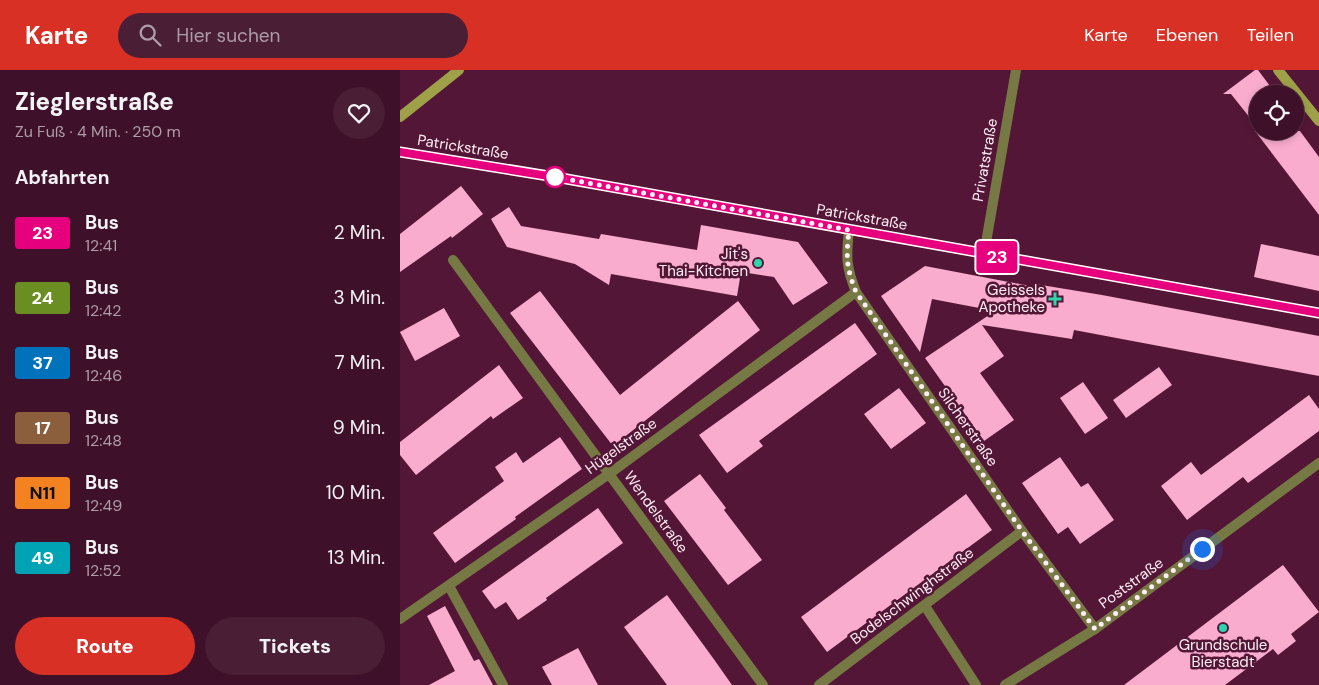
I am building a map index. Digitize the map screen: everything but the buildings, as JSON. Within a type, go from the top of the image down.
[{"type":"main road","points":[[400,117],[459,70]]},
{"type":"main road","points":[[1278,70],[1319,121]]},
{"type":"main road","name":"Patrickstraße","points":[[400,152],[561,178],[1319,313]]},
{"type":"street","name":"Privatstraße","points":[[984,254],[1016,70]]},
{"type":"street","name":"Silcherstraße","points":[[849,230],[846,254],[848,271],[856,292],[1022,531],[1095,629]]},
{"type":"street","name":"Wendelstraße","points":[[453,260],[763,685]]},
{"type":"street","name":"Hügelstraße","points":[[400,620],[609,474],[856,292]]},
{"type":"street","name":"Poststraße","points":[[1005,685],[1095,629],[1319,463]]},
{"type":"street","name":"Bodelschwinghstraße","points":[[819,685],[1022,531]]},
{"type":"street","points":[[449,586],[503,685]]},
{"type":"street","points":[[925,606],[976,685]]},
{"type":"bus line","name":"23","points":[[400,152],[561,178],[1319,313]]},
{"type":"place","name":"Jit's Thai-Kitchen","points":[[758,263]]},
{"type":"place","name":"Geissels Apotheke","points":[[1055,299]]},
{"type":"place","name":"Grundschule Bierstadt","points":[[1223,628]]},
{"type":"route","points":[[555,177],[849,230],[846,254],[848,271],[856,292],[1022,531],[1095,629],[1202,549]]}]
